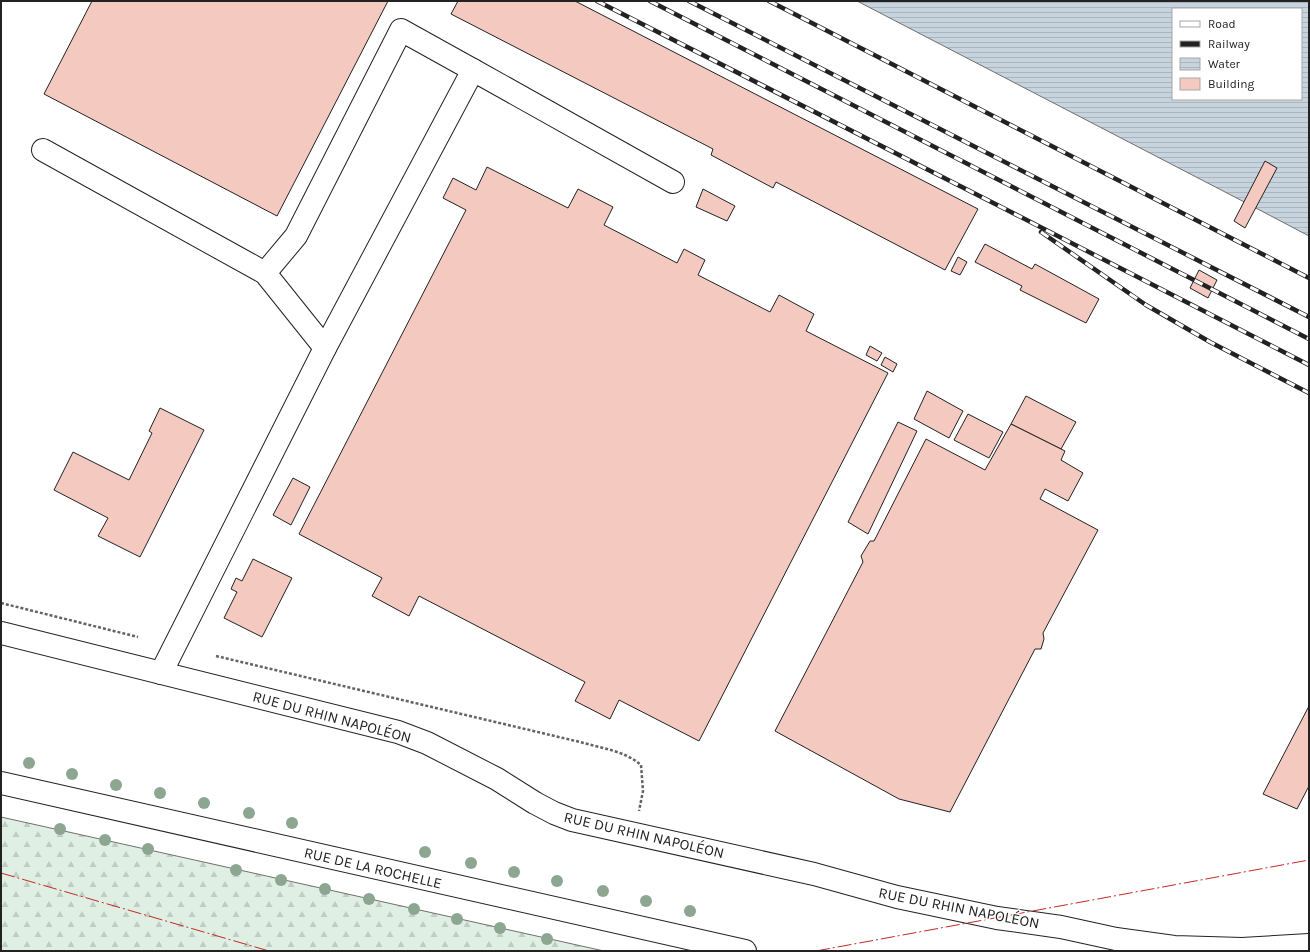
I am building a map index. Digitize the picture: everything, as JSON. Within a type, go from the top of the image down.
[{"type":"street","points":[[264,273],[296,236],[401,30],[673,182]]},
{"type":"street","points":[[161,673],[325,348],[473,70]]},
{"type":"street","points":[[43,150],[264,273],[325,348]]},
{"type":"street","name":"RUE DU RHIN NAPOLÉON","points":[[1,633],[398,732],[427,743],[497,779],[535,804],[572,820],[814,874],[897,898],[997,918],[1061,928],[1116,939],[1174,947],[1242,949],[1309,945]]},
{"type":"street","name":"RUE DE LA ROCHELLE","points":[[1,783],[332,859],[745,951]]},
{"type":"path","points":[[1,603],[138,637]]},
{"type":"path","points":[[216,656],[572,740],[626,755],[635,759],[641,766],[643,791],[638,815]]},
{"type":"green space","points":[[1,817],[604,951],[1,951]]},
{"type":"water","points":[[857,1],[1309,1],[1309,236],[1252,206]]},
{"type":"building","points":[[92,1],[388,1],[277,216],[44,94]]},
{"type":"building","points":[[458,1],[575,1],[978,209],[945,270],[776,182],[773,188],[711,155],[713,149],[451,14]]},
{"type":"building","points":[[1265,161],[1277,168],[1245,228],[1234,221]]},
{"type":"building","points":[[487,167],[568,208],[578,189],[613,207],[604,225],[677,263],[684,249],[705,260],[698,275],[770,312],[779,295],[814,314],[806,331],[888,373],[699,741],[619,700],[610,719],[575,701],[585,682],[419,596],[409,616],[372,596],[382,578],[299,534],[466,210],[443,198],[453,178],[476,190]]},
{"type":"building","points":[[703,189],[735,206],[727,221],[696,207]]},
{"type":"building","points":[[985,244],[1032,269],[1035,264],[1099,299],[1086,323],[1020,290],[1022,286],[975,262]]},
{"type":"building","points":[[958,257],[967,262],[960,275],[951,271]]},
{"type":"building","points":[[1199,270],[1217,280],[1208,298],[1190,288]]},
{"type":"building","points":[[870,346],[882,353],[877,361],[866,355]]},
{"type":"building","points":[[885,357],[897,364],[893,372],[881,365]]},
{"type":"building","points":[[927,391],[963,411],[949,438],[914,419]]},
{"type":"building","points":[[1026,396],[1076,422],[1061,449],[1011,424]]},
{"type":"building","points":[[160,408],[204,430],[140,557],[98,536],[108,518],[54,490],[73,452],[129,480],[152,433],[149,431]]},
{"type":"building","points":[[968,414],[1003,432],[989,458],[954,440]]},
{"type":"building","points":[[898,422],[917,431],[868,534],[848,522]]},
{"type":"building","points":[[1011,424],[1065,451],[1061,460],[1083,473],[1068,501],[1045,489],[1040,499],[1098,530],[1043,633],[1044,639],[1041,649],[1035,649],[950,812],[899,799],[775,731],[863,562],[861,556],[870,541],[874,541],[926,439],[985,470]]},
{"type":"building","points":[[293,478],[310,487],[291,525],[273,515]]},
{"type":"building","points":[[253,559],[292,578],[262,637],[224,618],[237,592],[231,589],[236,578],[242,581]]},
{"type":"building","points":[[1309,706],[1309,786],[1297,809],[1263,794]]},
{"type":"railway","points":[[597,1],[1309,365]]},
{"type":"railway","points":[[650,1],[1309,339]]},
{"type":"railway","points":[[689,1],[1309,317]]},
{"type":"railway","points":[[769,1],[1309,278]]},
{"type":"railway","points":[[1041,232],[1146,305],[1210,342],[1309,393]]},
{"type":"power","points":[[816,951],[1309,860]]},
{"type":"power","points":[[1,873],[269,951]]}]
